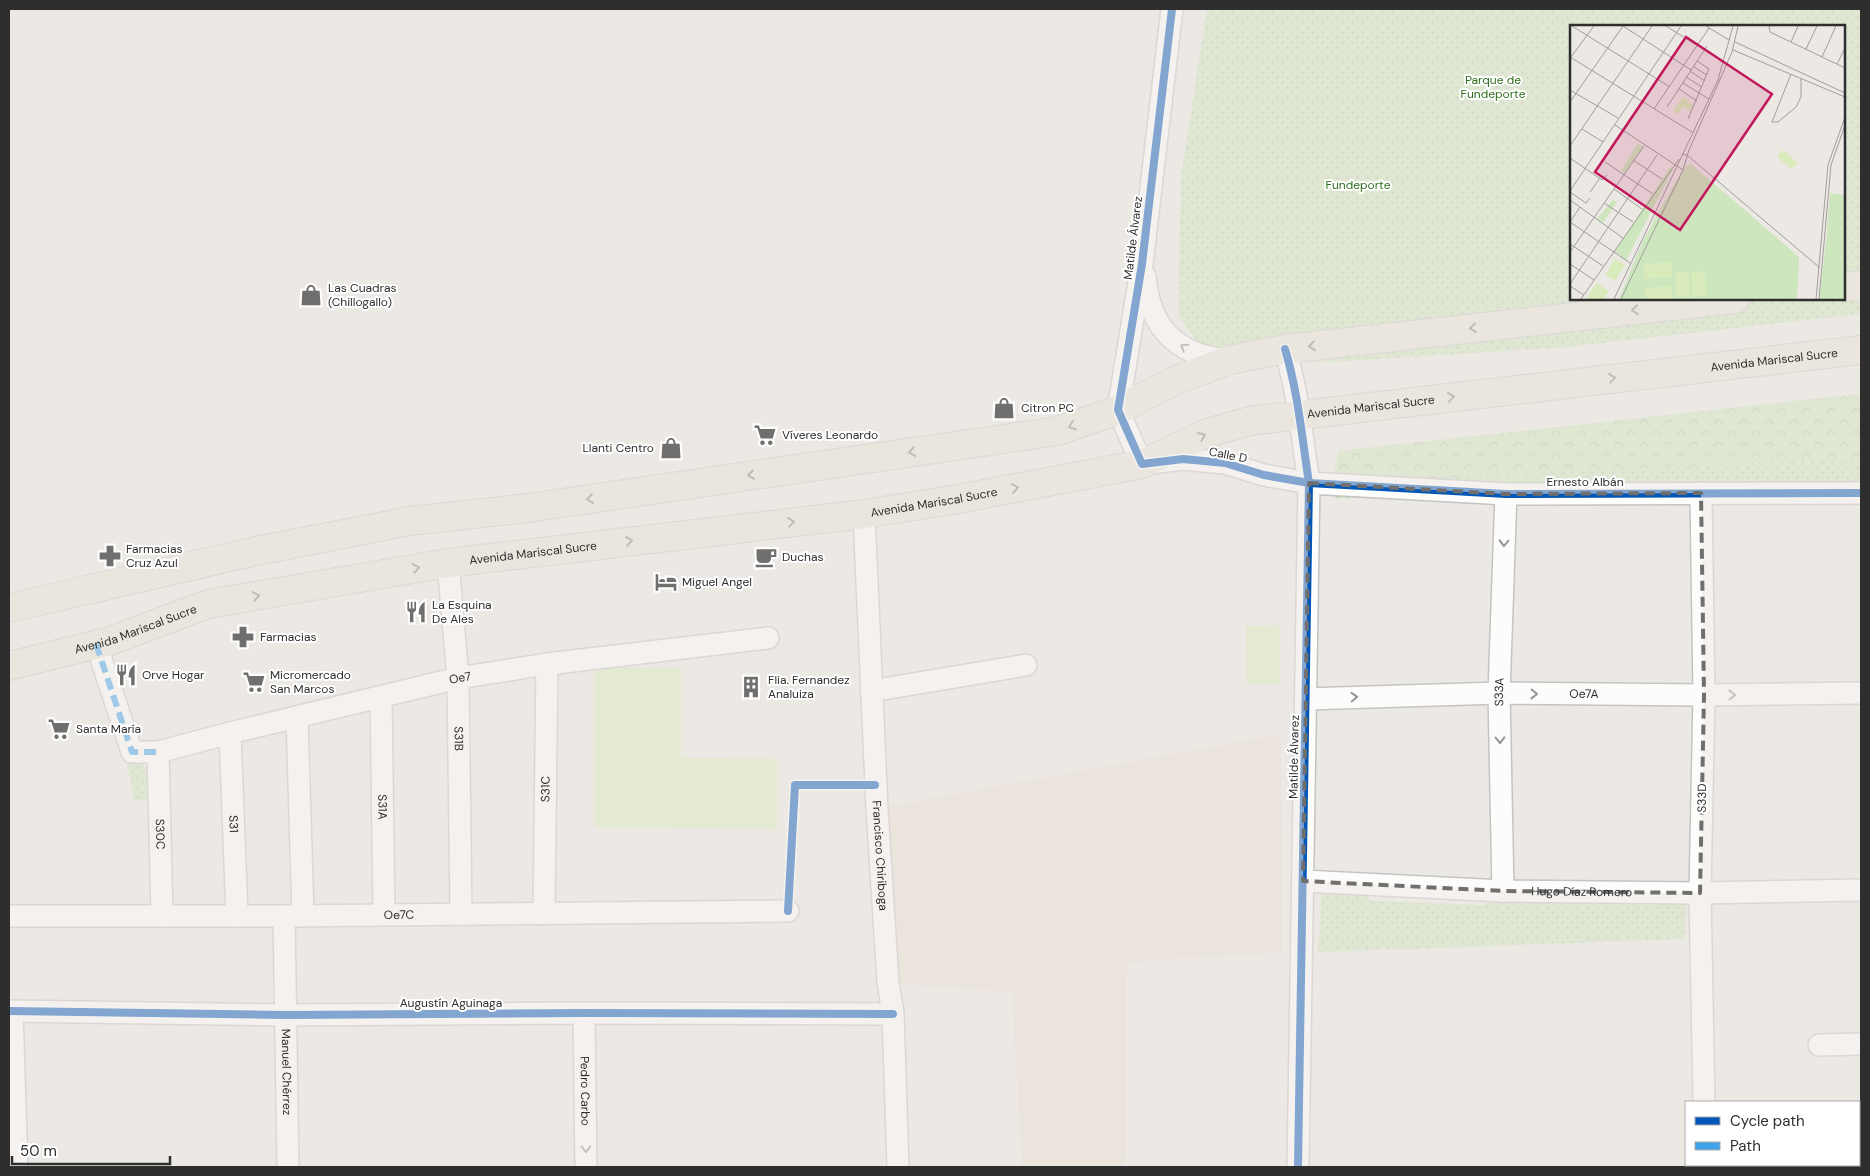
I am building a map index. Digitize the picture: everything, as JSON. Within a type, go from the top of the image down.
[{"type":"main road","points":[[1845,287],[1861,285]]},
{"type":"main road","points":[[9,608],[256,551],[410,521],[528,508],[1058,431],[1118,410],[1176,380],[1230,360],[1285,349],[1726,300]]},
{"type":"main road","name":"Avenida Mariscal Sucre","points":[[9,666],[110,640],[203,605],[448,563],[864,514],[958,499],[1142,464],[1207,434],[1250,421],[1861,350]]},
{"type":"main road","points":[[9,652],[203,605]]},
{"type":"street","name":"Matilde Álvarez","points":[[1118,410],[1142,264],[1172,9]]},
{"type":"street","name":"Matilde Álvarez","points":[[1142,264],[1150,303],[1157,319],[1167,333],[1180,345],[1195,354],[1212,359],[1230,360]]},
{"type":"street","name":"Matilde Álvarez","points":[[1285,349],[1298,401],[1298,414],[1308,483],[1298,1167]]},
{"type":"street","points":[[1118,410],[1142,464]]},
{"type":"street","name":"Calle D","points":[[1142,464],[1183,459],[1225,463],[1264,475],[1308,483]]},
{"type":"street","name":"Ernesto Albán","points":[[1308,483],[1506,494],[1861,493]]},
{"type":"street","name":"S33D","points":[[1701,493],[1704,695],[1700,892],[1704,1101]]},
{"type":"street","name":"S33A","points":[[1503,891],[1499,693],[1506,494]]},
{"type":"street","name":"Francisco Chiriboga","points":[[864,514],[871,691],[888,982],[893,1014],[898,1167]]},
{"type":"street","name":"S31B","points":[[448,563],[458,678],[461,914]]},
{"type":"street","name":"Oe7","points":[[96,644],[132,752],[158,752],[458,678],[547,664],[768,638]]},
{"type":"street","name":"S31C","points":[[544,914],[547,664]]},
{"type":"street","points":[[871,691],[1026,664]]},
{"type":"street","name":"Oe7A","points":[[1306,699],[1499,693],[1704,695],[1861,693]]},
{"type":"street","name":"S31A","points":[[381,698],[384,915]]},
{"type":"street","name":"Manuel Chérrez","points":[[288,1167],[286,1015],[294,916],[297,717]]},
{"type":"street","name":"S31","points":[[230,733],[237,916]]},
{"type":"street","name":"S30C","points":[[158,752],[162,916]]},
{"type":"street","name":"Hugo Díaz Romero","points":[[1303,881],[1503,891],[1700,892],[1861,890]]},
{"type":"street","name":"Oe7C","points":[[9,916],[294,916],[788,911]]},
{"type":"street","points":[[10,1011],[17,1167]]},
{"type":"street","name":"Augustín Aguinaga","points":[[10,1011],[286,1015],[584,1013],[893,1014]]},
{"type":"street","name":"Pedro Carbo","points":[[584,1013],[586,1167]]},
{"type":"street","points":[[1819,1045],[1861,1044]]},
{"type":"highlighted area","points":[[1309,483],[1506,494],[1701,493],[1704,695],[1700,893],[1503,891],[1303,881]]},
{"type":"shaded area","points":[[1281,734],[1282,952],[1127,962],[1125,1167],[1022,1167],[1012,992],[891,983],[880,808]]},
{"type":"green space","name":"Fundeporte","points":[[1207,9],[1861,9],[1861,314],[1566,347],[1333,362],[1244,359],[1201,348],[1178,314],[1181,176]]},
{"type":"green space","points":[[1861,394],[1861,492],[1335,498],[1332,483],[1339,451]]},
{"type":"green space","points":[[1861,394],[1861,458],[1332,483],[1339,451]]},
{"type":"green space","points":[[1279,625],[1280,684],[1247,684],[1246,626]]},
{"type":"green space","points":[[595,667],[681,668],[681,758],[777,759],[777,829],[595,827]]},
{"type":"green space","points":[[125,755],[142,755],[151,798],[135,801]]},
{"type":"green space","points":[[1514,881],[1688,887],[1685,939],[1318,952],[1322,885],[1352,886],[1372,901],[1484,905]]},
{"type":"marked path","points":[[96,644],[132,752],[158,752]]},
{"type":"cycle path","points":[[1172,9],[1142,264],[1118,410],[1142,464],[1183,459],[1225,463],[1264,475],[1309,483],[1506,494],[1861,493]]},
{"type":"cycle path","points":[[1285,349],[1296,398],[1309,483],[1298,1167]]},
{"type":"cycle path","points":[[788,911],[795,785],[875,785]]},
{"type":"cycle path","points":[[9,1011],[286,1015],[584,1013],[893,1014]]},
{"type":"place","name":"Las Cuadras (Chillogallo)","points":[[311,295]]},
{"type":"place","name":"Citron PC","points":[[1004,408]]},
{"type":"place","name":"Víveres Leonardo","points":[[765,435]]},
{"type":"place","name":"Llanti Centro","points":[[671,448]]},
{"type":"place","name":"Farmacias Cruz Azul","points":[[110,556]]},
{"type":"place","name":"Duchas","points":[[766,557]]},
{"type":"place","name":"Miguel Angel","points":[[666,582]]},
{"type":"place","name":"La Esquina De Ales","points":[[416,612]]},
{"type":"place","name":"Farmacias","points":[[243,637]]},
{"type":"place","name":"Orve Hogar","points":[[126,675]]},
{"type":"place","name":"Micromercado San Marcos","points":[[254,682]]},
{"type":"place","name":"Flia. Fernandez Analuiza","points":[[751,687]]},
{"type":"place","name":"Santa María","points":[[59,729]]},
{"type":"park label","name":"Parque de Fundeporte","points":[[1493,87]]}]
